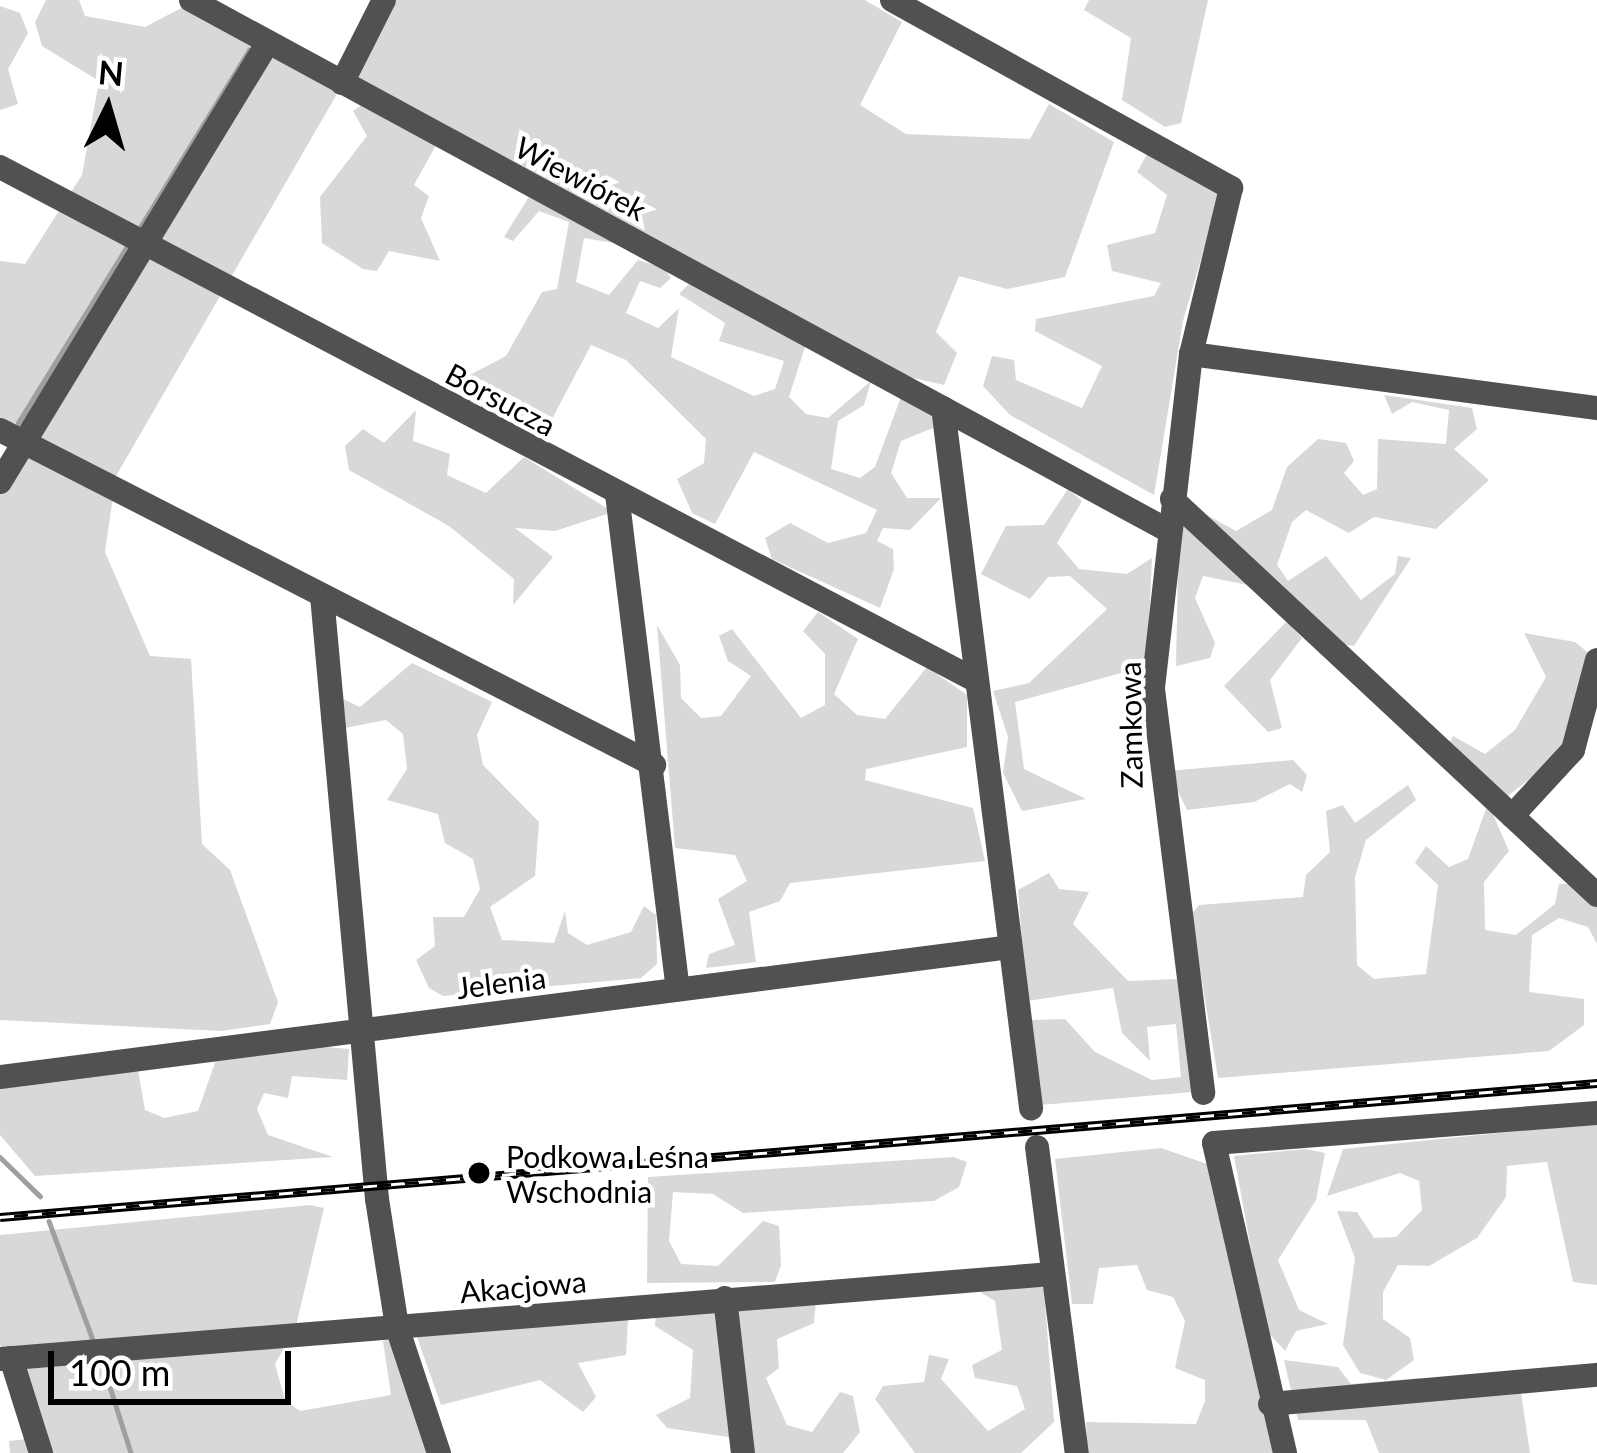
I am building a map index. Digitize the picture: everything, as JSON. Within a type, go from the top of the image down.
[{"type":"street","name":"Wiewiórek","points":[[191,0],[1169,530]]},
{"type":"street","points":[[341,83],[384,0]]},
{"type":"street","name":"Zamkowa","points":[[892,0],[1231,188],[1191,354],[1169,530],[1154,752],[1202,1093]]},
{"type":"street","points":[[0,482],[268,42]]},
{"type":"street","name":"Borsucza","points":[[0,167],[975,680]]},
{"type":"street","points":[[1191,354],[1597,408]]},
{"type":"street","points":[[943,408],[1031,1108]]},
{"type":"street","points":[[0,430],[654,765]]},
{"type":"street","points":[[617,494],[679,989]]},
{"type":"street","points":[[1172,499],[1597,895]]},
{"type":"street","points":[[322,596],[375,1177],[397,1327],[439,1453]]},
{"type":"street","points":[[1512,816],[1573,749],[1597,660]]},
{"type":"street","name":"Jelenia","points":[[0,1077],[1010,947]]},
{"type":"street","points":[[1285,1453],[1270,1404],[1214,1143],[1597,1113]]},
{"type":"street","points":[[1037,1147],[1077,1453]]},
{"type":"street","name":"Akacjowa","points":[[6,1359],[1052,1274]]},
{"type":"street","points":[[725,1298],[743,1453]]},
{"type":"street","points":[[6,1359],[41,1453]]},
{"type":"street","points":[[1270,1404],[1597,1375]]},
{"type":"shaded area","points":[[46,0],[79,0],[85,16],[145,27],[187,5],[341,87],[116,476],[105,552],[150,656],[191,659],[202,844],[230,870],[278,1002],[270,1024],[221,1031],[0,1020],[0,490],[30,439],[0,422],[0,261],[25,264],[82,175],[99,81],[42,46],[35,22]]},
{"type":"shaded area","points":[[395,0],[865,0],[902,22],[860,105],[906,134],[1030,139],[1049,104],[1114,142],[1065,277],[1007,289],[959,276],[936,332],[957,353],[944,385],[905,376],[353,78]]},
{"type":"shaded area","points":[[1089,0],[1208,0],[1181,123],[1165,127],[1122,100],[1131,38],[1084,10]]},
{"type":"shaded area","points":[[0,6],[20,13],[28,33],[8,69],[18,104],[0,110]]},
{"type":"shaded area","points":[[363,104],[436,145],[414,185],[429,196],[421,218],[440,261],[389,251],[377,271],[363,269],[322,243],[320,197],[367,136],[353,111]]},
{"type":"shaded area","points":[[1147,154],[1220,193],[1183,321],[1154,495],[1010,415],[983,386],[992,356],[1014,360],[1016,380],[1082,408],[1102,366],[1035,331],[1036,319],[1154,296],[1161,283],[1112,271],[1107,245],[1155,233],[1167,195],[1137,172]]},
{"type":"shaded area","points":[[530,195],[620,244],[584,238],[576,282],[609,295],[638,260],[664,268],[671,278],[660,288],[640,281],[626,313],[658,328],[679,308],[671,357],[754,396],[775,389],[784,361],[719,341],[725,323],[679,294],[693,280],[805,347],[789,397],[806,414],[828,418],[871,381],[864,405],[838,421],[831,469],[860,478],[875,467],[902,394],[931,414],[933,428],[901,441],[891,473],[907,498],[941,498],[910,530],[883,528],[877,541],[893,549],[894,569],[880,608],[772,559],[765,538],[790,523],[828,543],[866,533],[877,510],[754,452],[715,524],[692,513],[677,479],[704,463],[706,439],[626,360],[591,345],[542,438],[463,397],[462,379],[506,356],[542,292],[557,289],[569,222],[539,211],[513,241],[504,237]]},
{"type":"shaded area","points":[[1384,395],[1472,408],[1477,429],[1454,449],[1489,480],[1436,529],[1374,517],[1349,533],[1306,510],[1292,522],[1277,565],[1288,581],[1326,556],[1361,600],[1395,574],[1398,556],[1411,558],[1354,646],[1338,643],[1198,510],[1236,531],[1272,510],[1287,467],[1318,439],[1346,443],[1354,461],[1344,473],[1363,495],[1377,489],[1378,439],[1446,444],[1449,410],[1412,402],[1392,414]]},
{"type":"shaded area","points":[[416,410],[413,441],[450,454],[447,475],[486,493],[524,457],[613,512],[555,531],[515,528],[553,557],[513,605],[514,579],[449,526],[349,470],[345,446],[363,429],[384,443]]},
{"type":"shaded area","points":[[1068,489],[1082,501],[1057,543],[1079,569],[1127,574],[1152,558],[1147,666],[1015,702],[1024,769],[1086,799],[1022,811],[1003,773],[1008,737],[993,691],[1029,683],[1107,609],[1070,576],[1048,577],[1030,599],[981,574],[1006,526],[1044,525]]},
{"type":"shaded area","points":[[1179,520],[1253,586],[1203,576],[1195,598],[1215,643],[1210,658],[1176,666]]},
{"type":"shaded area","points":[[818,612],[858,639],[834,694],[857,715],[885,719],[927,667],[967,695],[967,747],[866,769],[865,780],[973,808],[985,861],[790,883],[780,901],[749,912],[756,962],[706,968],[709,954],[735,945],[718,899],[747,881],[735,855],[675,848],[657,625],[680,665],[681,698],[701,718],[721,716],[751,676],[728,661],[719,636],[732,629],[801,718],[825,705],[825,654],[803,631]]},
{"type":"shaded area","points":[[1287,621],[1302,638],[1270,680],[1282,728],[1268,732],[1224,686]]},
{"type":"shaded area","points":[[1524,633],[1575,642],[1597,660],[1597,709],[1588,733],[1504,799],[1449,744],[1453,736],[1485,754],[1515,730],[1546,677]]},
{"type":"shaded area","points":[[412,663],[492,702],[477,735],[483,765],[539,822],[535,876],[490,907],[502,940],[554,943],[565,911],[568,933],[587,945],[631,932],[644,906],[656,915],[657,964],[641,978],[443,996],[429,988],[416,960],[435,946],[433,917],[464,917],[480,889],[473,859],[445,843],[438,814],[387,800],[407,769],[403,734],[386,720],[345,728],[339,697],[360,707]]},
{"type":"shaded area","points":[[1293,760],[1307,775],[1302,792],[1290,784],[1254,802],[1187,810],[1168,771]]},
{"type":"shaded area","points":[[1408,785],[1416,800],[1366,840],[1355,877],[1357,965],[1374,979],[1426,974],[1438,885],[1415,863],[1426,846],[1449,867],[1468,859],[1488,803],[1509,851],[1484,882],[1485,930],[1516,935],[1555,904],[1559,884],[1578,884],[1597,906],[1597,944],[1588,927],[1559,918],[1532,935],[1529,992],[1584,999],[1584,1025],[1549,1051],[1218,1078],[1191,915],[1199,905],[1303,897],[1306,875],[1330,852],[1326,811],[1343,805],[1355,823]]},
{"type":"shaded area","points":[[1049,873],[1059,889],[1089,892],[1073,924],[1128,981],[1177,979],[1193,1092],[1040,1105],[1030,1020],[1065,1019],[1095,1052],[1152,1080],[1181,1077],[1176,1024],[1147,1027],[1150,1061],[1122,1033],[1113,988],[1027,1001],[1018,890]]},
{"type":"shaded area","points":[[349,1049],[347,1080],[292,1076],[288,1098],[264,1093],[257,1109],[268,1135],[333,1157],[35,1176],[0,1135],[0,1085],[138,1070],[145,1110],[164,1118],[198,1111],[217,1057]]},
{"type":"shaded area","points":[[1597,1123],[1597,1285],[1573,1282],[1547,1162],[1507,1166],[1506,1197],[1477,1238],[1429,1266],[1398,1265],[1383,1292],[1383,1319],[1410,1338],[1414,1360],[1386,1380],[1360,1373],[1343,1345],[1355,1258],[1337,1211],[1357,1212],[1374,1238],[1396,1237],[1422,1210],[1419,1181],[1400,1173],[1327,1196],[1343,1149]]},
{"type":"shaded area","points":[[1161,1148],[1210,1165],[1277,1453],[1087,1453],[1086,1422],[1196,1424],[1205,1401],[1205,1380],[1175,1368],[1185,1321],[1173,1297],[1147,1290],[1137,1265],[1099,1268],[1093,1304],[1072,1304],[1055,1159]]},
{"type":"shaded area","points":[[1306,1149],[1325,1153],[1316,1200],[1278,1260],[1299,1310],[1328,1324],[1296,1331],[1285,1351],[1266,1330],[1234,1156]]},
{"type":"shaded area","points":[[953,1157],[967,1162],[959,1187],[934,1201],[743,1213],[713,1194],[673,1192],[669,1241],[681,1264],[718,1266],[763,1221],[779,1226],[781,1265],[775,1282],[647,1283],[648,1177]]},
{"type":"shaded area","points":[[310,1205],[324,1208],[296,1326],[275,1364],[285,1400],[300,1411],[391,1395],[383,1341],[395,1338],[431,1453],[10,1453],[9,1441],[25,1439],[24,1372],[0,1345],[0,1235]]},
{"type":"shaded area","points":[[1035,1281],[1044,1289],[1054,1422],[1021,1453],[915,1453],[875,1399],[883,1386],[924,1382],[929,1355],[949,1359],[941,1379],[988,1431],[1025,1409],[1017,1386],[975,1378],[972,1365],[1002,1350],[995,1301],[980,1292]]},
{"type":"shaded area","points":[[816,1300],[814,1323],[777,1339],[779,1368],[766,1378],[787,1425],[812,1432],[840,1392],[853,1396],[860,1432],[843,1453],[741,1453],[728,1437],[667,1428],[656,1415],[690,1398],[693,1350],[655,1326],[656,1313]]},
{"type":"shaded area","points":[[628,1318],[626,1355],[578,1363],[596,1397],[583,1412],[540,1380],[441,1405],[417,1337]]},
{"type":"shaded area","points":[[1284,1360],[1338,1367],[1351,1384],[1420,1378],[1444,1396],[1521,1393],[1530,1453],[1379,1453],[1366,1420],[1298,1420]]},
{"type":"waterway","points":[[139,229],[249,50]]},
{"type":"waterway","points":[[18,423],[128,245]]},
{"type":"waterway","points":[[0,1157],[40,1196]]},
{"type":"waterway","points":[[49,1221],[93,1340]]},
{"type":"waterway","points":[[102,1362],[131,1453]]},
{"type":"railway","points":[[0,1217],[1597,1083]]},
{"type":"place","name":"Podkowa Leśna Wschodnia","points":[[479,1173]]}]
